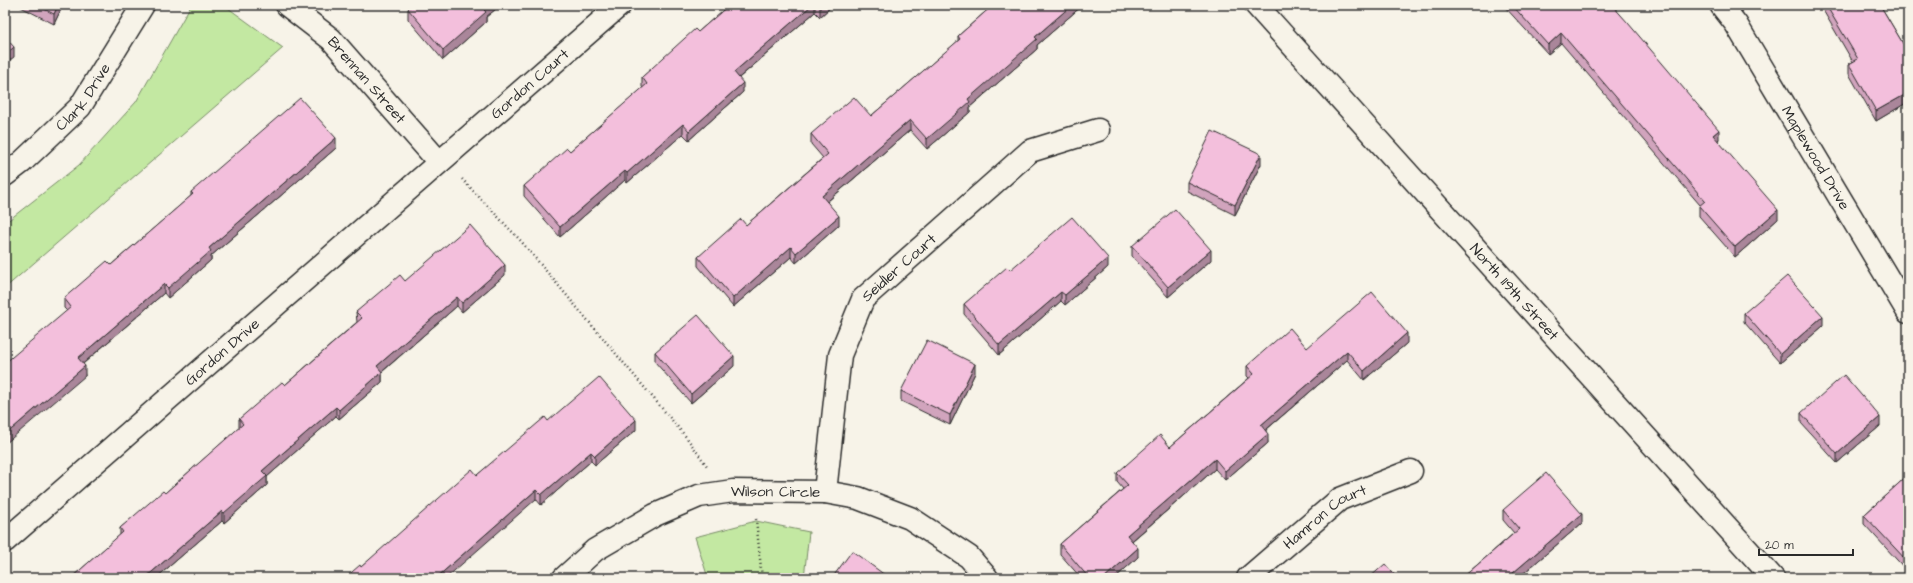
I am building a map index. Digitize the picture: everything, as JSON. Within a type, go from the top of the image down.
[{"type":"street","name":"Clark Drive","points":[[5,175],[22,162],[80,107],[143,5]]},
{"type":"street","name":"Brennan Street","points":[[287,5],[331,39],[439,162]]},
{"type":"street","name":"Gordon Court","points":[[439,162],[620,5]]},
{"type":"street","name":"North 119th Street","points":[[1256,5],[1773,578]]},
{"type":"street","name":"Maplewood Drive","points":[[1721,5],[1736,24],[1908,312]]},
{"type":"street","name":"Seidler Court","points":[[825,492],[840,355],[863,299],[1030,151],[1098,130]]},
{"type":"street","name":"Gordon Drive","points":[[5,541],[439,162]]},
{"type":"street","name":"Hamron Court","points":[[1248,578],[1340,499],[1410,471]]},
{"type":"street","name":"Wilson Circle","points":[[564,578],[596,550],[655,515],[699,496],[733,491],[825,492],[858,498],[910,518],[969,557],[987,578]]},
{"type":"path","points":[[465,181],[520,240],[687,438],[707,466]]},
{"type":"path","points":[[755,516],[762,578]]},
{"type":"green space","points":[[191,5],[224,5],[283,48],[5,288],[5,223],[79,165],[136,102]]},
{"type":"green space","points":[[756,521],[809,532],[804,578],[708,578],[695,537]]},
{"type":"building","points":[[36,5],[58,5],[54,14]]},
{"type":"building","points":[[412,5],[490,5],[484,10],[486,12],[443,50],[408,9]]},
{"type":"building","points":[[729,5],[812,5],[734,72],[743,83],[689,131],[683,124],[627,173],[625,171],[560,227],[524,186],[567,148],[570,151],[647,84],[642,77],[695,29],[698,32]]},
{"type":"building","points":[[993,5],[1072,5],[1035,37],[1037,39],[968,99],[970,102],[927,139],[910,120],[822,196],[839,216],[796,253],[791,247],[733,298],[698,257],[741,219],[746,225],[828,154],[811,134],[854,97],[871,116],[960,39],[958,36]]},
{"type":"building","points":[[1512,5],[1612,5],[1719,130],[1713,135],[1778,210],[1735,247],[1699,206],[1705,201],[1561,33],[1548,45]]},
{"type":"building","points":[[1826,5],[1880,5],[1908,52],[1908,93],[1876,111],[1849,64],[1858,59]]},
{"type":"building","points":[[5,37],[14,47],[5,55]]},
{"type":"building","points":[[300,98],[336,138],[209,248],[211,251],[168,288],[164,284],[78,358],[85,366],[5,435],[5,363],[71,307],[64,298],[107,261],[111,265],[193,194],[191,192]]},
{"type":"building","points":[[1212,131],[1261,154],[1235,205],[1187,182]]},
{"type":"building","points":[[1175,209],[1211,250],[1168,287],[1132,246]]},
{"type":"building","points":[[1072,217],[1108,258],[1065,295],[1061,292],[999,345],[964,304],[1007,267],[1010,270]]},
{"type":"building","points":[[470,225],[505,265],[462,303],[457,297],[377,366],[382,372],[339,410],[336,407],[262,471],[267,476],[224,513],[222,511],[145,578],[71,578],[123,532],[120,528],[163,491],[165,493],[243,424],[239,419],[282,382],[285,385],[362,318],[356,312],[400,275],[405,281]]},
{"type":"building","points":[[1787,276],[1823,316],[1780,354],[1744,313]]},
{"type":"building","points":[[1372,292],[1407,333],[1364,371],[1347,351],[1261,425],[1268,434],[1225,471],[1215,459],[1127,535],[1138,548],[1104,578],[1089,578],[1060,544],[1128,485],[1117,473],[1160,435],[1170,447],[1254,374],[1247,366],[1290,328],[1307,348]]},
{"type":"building","points":[[698,315],[734,356],[691,394],[655,352]]},
{"type":"building","points":[[927,340],[975,364],[950,415],[901,391]]},
{"type":"building","points":[[1844,375],[1880,417],[1837,454],[1801,413]]},
{"type":"building","points":[[599,377],[636,420],[595,456],[591,452],[541,495],[536,490],[436,578],[345,578],[360,565],[361,567],[472,469],[477,475],[545,417],[548,421]]},
{"type":"building","points":[[1546,473],[1582,514],[1507,578],[1462,578],[1519,529],[1503,510]]},
{"type":"building","points":[[1908,475],[1908,562],[1864,515]]},
{"type":"building","points":[[852,551],[889,578],[832,578]]},
{"type":"building","points":[[1385,564],[1397,578],[1369,578]]}]
